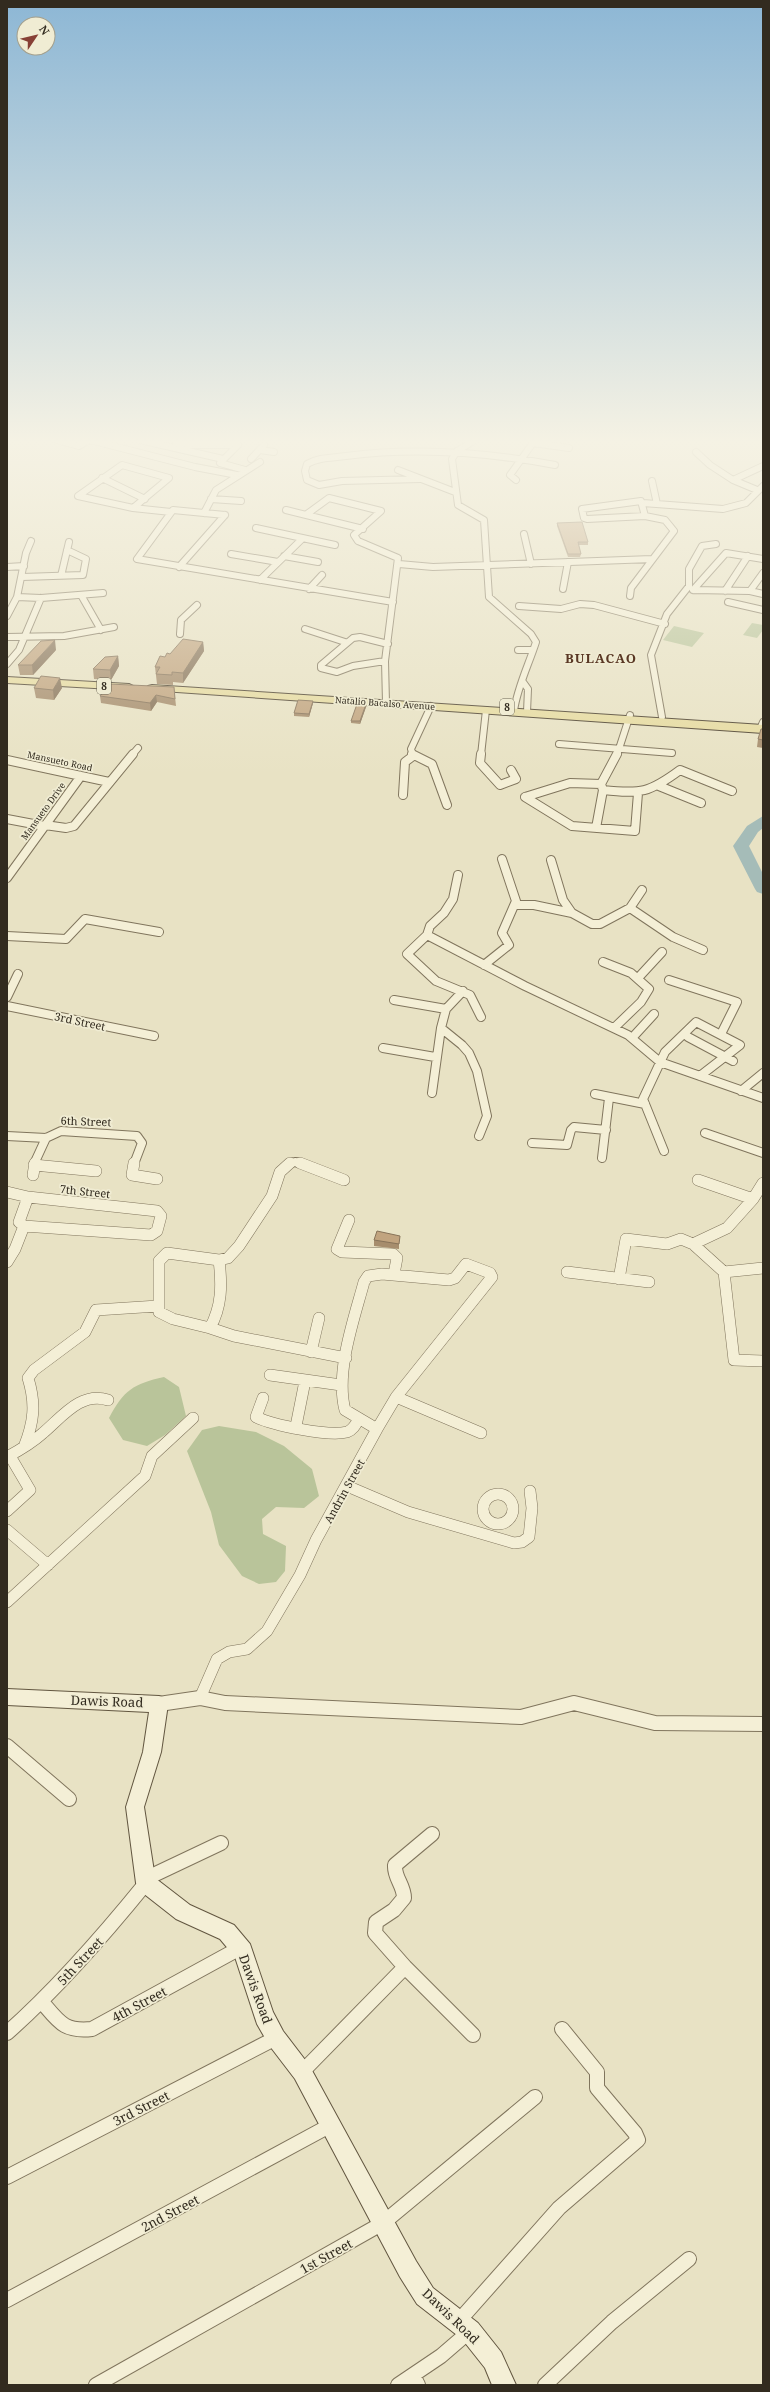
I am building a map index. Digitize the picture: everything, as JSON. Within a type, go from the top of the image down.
[{"type":"main road","name":"Natalio Bacalso Avenue","points":[[7,675],[762,725]]},
{"type":"main road","name":"Natalio Bacalso Avenue","points":[[7,680],[386,701],[486,710],[521,710]]},
{"type":"main road","name":"Natalio Bacalso Avenue","points":[[630,717],[662,717],[762,725]]},
{"type":"street","points":[[7,616],[16,597],[28,552]]},
{"type":"street","points":[[62,576],[68,552]]},
{"type":"street","points":[[22,577],[84,574],[86,559],[71,552]]},
{"type":"street","points":[[143,552],[138,559],[393,602]]},
{"type":"street","points":[[179,566],[192,552]]},
{"type":"street","points":[[260,580],[289,552]]},
{"type":"street","points":[[386,701],[385,661],[399,564],[398,558],[388,552]]},
{"type":"street","points":[[486,552],[489,597],[534,637],[536,642],[523,682],[516,694],[521,710]]},
{"type":"street","points":[[528,552],[531,564]]},
{"type":"street","points":[[630,596],[631,588],[658,552]]},
{"type":"street","points":[[662,717],[651,655],[665,624],[667,614],[689,586],[689,569],[699,552]]},
{"type":"street","points":[[763,559],[726,553],[693,590],[750,591],[763,594]]},
{"type":"street","points":[[231,554],[278,562]]},
{"type":"street","points":[[284,556],[318,562]]},
{"type":"street","points":[[725,591],[748,556]]},
{"type":"street","points":[[399,564],[433,567],[652,559]]},
{"type":"street","points":[[563,589],[568,562]]},
{"type":"street","points":[[7,567],[24,566]]},
{"type":"street","points":[[750,591],[763,573]]},
{"type":"street","points":[[309,589],[322,575]]},
{"type":"street","points":[[16,597],[41,598],[103,593]]},
{"type":"street","points":[[81,595],[100,630]]},
{"type":"street","points":[[7,664],[17,652],[25,637],[41,598]]},
{"type":"street","points":[[728,602],[763,610]]},
{"type":"street","points":[[519,606],[561,608],[580,604],[594,605],[637,615],[665,624]]},
{"type":"street","points":[[180,634],[181,620],[197,605]]},
{"type":"street","points":[[7,637],[64,636],[114,627]]},
{"type":"street","points":[[305,629],[337,638],[345,642]]},
{"type":"street","points":[[385,661],[353,666],[337,672],[321,668],[321,665],[345,642],[353,638],[360,637],[388,644]]},
{"type":"street","points":[[518,650],[533,650]]},
{"type":"street","points":[[521,710],[528,688],[523,682]]},
{"type":"street","points":[[413,756],[411,746],[431,706]]},
{"type":"street","points":[[486,710],[480,763],[500,785],[516,779],[510,770]]},
{"type":"street","points":[[596,828],[602,787],[620,749],[630,717]]},
{"type":"street","points":[[559,744],[672,753]]},
{"type":"street","points":[[7,819],[44,826],[66,828],[74,826],[138,748]]},
{"type":"street","points":[[403,795],[405,762],[413,756]]},
{"type":"street","points":[[413,756],[432,764],[447,805]]},
{"type":"street","name":"Mansueto Road","points":[[7,760],[110,782]]},
{"type":"street","points":[[638,793],[635,831],[572,826],[525,797],[570,782],[638,793],[654,789],[680,770],[732,791]]},
{"type":"street","name":"Mansueto Drive","points":[[7,878],[81,776]]},
{"type":"street","points":[[659,786],[701,803]]},
{"type":"street","points":[[484,965],[509,945],[502,933],[515,905],[515,898],[502,859]]},
{"type":"street","points":[[551,860],[563,900],[572,913]]},
{"type":"street","points":[[458,875],[453,899],[444,913],[430,926],[427,935],[407,953],[407,956],[436,981],[470,995],[481,1017]]},
{"type":"street","points":[[515,905],[534,905],[550,910],[572,913],[592,924],[600,924],[630,908],[642,890]]},
{"type":"street","points":[[630,908],[673,937],[703,950]]},
{"type":"street","points":[[7,936],[66,939],[78,923],[86,919],[159,932]]},
{"type":"street","points":[[427,935],[484,965],[614,1028],[632,1038],[660,1062],[763,1098]]},
{"type":"street","points":[[638,978],[662,952]]},
{"type":"street","points":[[603,962],[638,978],[648,989],[647,994],[614,1028]]},
{"type":"street","points":[[7,997],[18,974]]},
{"type":"street","points":[[669,980],[737,1002],[721,1034]]},
{"type":"street","points":[[432,1093],[435,1057],[446,1009],[463,991]]},
{"type":"street","points":[[394,1000],[446,1009]]},
{"type":"street","name":"3rd Street","points":[[7,1006],[154,1036]]},
{"type":"street","points":[[632,1038],[654,1014]]},
{"type":"street","points":[[664,1151],[643,1098],[665,1052],[694,1023],[698,1023],[721,1034],[740,1045],[729,1059],[700,1076]]},
{"type":"street","points":[[441,1028],[458,1040],[470,1052],[487,1116],[479,1136]]},
{"type":"street","points":[[688,1037],[729,1059]]},
{"type":"street","points":[[382,1048],[435,1057]]},
{"type":"street","points":[[742,1091],[763,1073]]},
{"type":"street","points":[[595,1094],[645,1104]]},
{"type":"street","points":[[602,1158],[609,1098]]},
{"type":"street","points":[[532,1143],[567,1145],[571,1130],[574,1127],[606,1130]]},
{"type":"street","name":"6th Street","points":[[7,1136],[46,1138],[61,1131],[137,1136],[141,1138],[142,1143],[131,1172],[132,1175],[157,1179]]},
{"type":"street","points":[[705,1133],[763,1153]]},
{"type":"street","points":[[46,1138],[34,1170],[96,1171]]},
{"type":"street","points":[[344,1180],[307,1165],[295,1162],[288,1164],[280,1172],[272,1196],[239,1246],[228,1258],[219,1260],[167,1253],[159,1261],[158,1306],[159,1312],[168,1318],[210,1328],[234,1336],[346,1358]]},
{"type":"street","points":[[698,1180],[753,1199]]},
{"type":"street","points":[[693,1244],[727,1228],[753,1199],[763,1183]]},
{"type":"street","name":"7th Street","points":[[7,1192],[28,1197],[160,1212],[157,1231],[151,1235],[24,1226]]},
{"type":"street","points":[[7,1262],[15,1250],[24,1226],[19,1222],[28,1197]]},
{"type":"street","points":[[349,1220],[337,1249],[342,1252],[393,1254],[397,1258],[394,1274],[368,1276],[364,1282],[341,1385],[342,1405],[345,1410],[377,1429]]},
{"type":"street","points":[[619,1279],[626,1239],[667,1244],[681,1239],[693,1244],[724,1272],[734,1360],[763,1362]]},
{"type":"street","points":[[210,1328],[216,1318],[223,1286],[219,1260]]},
{"type":"street","name":"Andrin Street","points":[[200,1698],[217,1659],[229,1652],[247,1649],[267,1631],[396,1397],[492,1276],[490,1273],[467,1264],[464,1264],[455,1278],[449,1280],[394,1274]]},
{"type":"street","points":[[724,1272],[763,1268]]},
{"type":"street","points":[[567,1272],[649,1282]]},
{"type":"street","points":[[24,1447],[33,1425],[36,1401],[28,1378],[34,1368],[44,1360],[68,1348],[87,1331],[91,1317],[96,1310],[158,1306]]},
{"type":"street","points":[[311,1352],[319,1318]]},
{"type":"street","points":[[270,1375],[341,1385]]},
{"type":"street","points":[[296,1426],[305,1381]]},
{"type":"street","points":[[7,1511],[30,1490],[8,1456],[24,1447],[85,1398],[102,1397],[108,1400]]},
{"type":"street","points":[[396,1397],[481,1434]]},
{"type":"street","points":[[263,1398],[256,1417],[259,1419],[318,1432],[342,1433],[353,1429],[360,1419]]},
{"type":"street","points":[[7,1602],[145,1476],[152,1456],[193,1418]]},
{"type":"street","points":[[347,1486],[370,1497],[441,1523],[514,1543],[527,1539],[532,1508],[530,1491]]},
{"type":"street","points":[[486,1535],[493,1523]]},
{"type":"street","points":[[7,1530],[48,1565]]},
{"type":"street","name":"Dawis Road","points":[[7,1697],[159,1704],[152,1752],[136,1807],[145,1881],[183,1912],[227,1932],[240,1948],[264,2017],[276,2038],[302,2072],[383,2223],[425,2296],[464,2327],[493,2360],[504,2385]]},
{"type":"street","points":[[159,1704],[200,1698],[225,1703],[521,1718],[574,1703],[633,1719],[655,1723],[763,1724]]},
{"type":"street","points":[[7,1746],[70,1799]]},
{"type":"street","points":[[432,1834],[395,1865],[394,1874],[405,1894],[404,1898],[401,1903],[376,1922],[374,1927],[375,1933],[405,1967],[473,2035]]},
{"type":"street","points":[[145,1881],[221,1843]]},
{"type":"street","name":"5th Street","points":[[7,2033],[42,2002],[107,1931],[145,1881]]},
{"type":"street","name":"4th Street","points":[[42,2002],[61,2025],[76,2032],[92,2029],[216,1963],[240,1948]]},
{"type":"street","points":[[302,2072],[405,1967]]},
{"type":"street","points":[[398,2385],[416,2380],[441,2356],[559,2208],[638,2140],[635,2133],[597,2088],[596,2084],[599,2076],[594,2067],[562,2029]]},
{"type":"street","name":"3rd Street","points":[[7,2177],[276,2038]]},
{"type":"street","name":"1st Street","points":[[96,2385],[383,2223],[535,2097]]},
{"type":"street","name":"2nd Street","points":[[7,2300],[331,2125]]},
{"type":"street","points":[[545,2385],[612,2322],[689,2259]]},
{"type":"green space","points":[[752,623],[763,625],[763,630],[757,638],[743,635]]},
{"type":"green space","points":[[674,626],[704,633],[692,647],[663,640]]},
{"type":"green space","points":[[164,1377],[179,1387],[186,1416],[165,1435],[147,1446],[123,1440],[109,1418],[114,1408],[130,1390],[144,1382]]},
{"type":"green space","points":[[219,1426],[256,1432],[284,1446],[312,1469],[319,1496],[304,1508],[276,1507],[262,1519],[263,1534],[286,1546],[285,1571],[276,1582],[259,1584],[242,1576],[219,1545],[211,1512],[187,1451],[202,1430]]},
{"type":"building","points":[[567,552],[580,552],[581,554],[568,554]]},
{"type":"building","points":[[183,639],[203,642],[183,673],[172,672],[172,675],[156,674],[160,667],[155,667],[160,656],[165,657],[167,653],[170,654]]},
{"type":"building","points":[[55,640],[32,665],[18,665],[41,641]]},
{"type":"building","points":[[118,656],[110,670],[93,669],[105,657]]},
{"type":"building","points":[[41,676],[60,678],[53,690],[34,688]]},
{"type":"building","points":[[109,684],[174,687],[175,699],[156,695],[150,703],[100,696]]},
{"type":"building","points":[[298,700],[313,701],[309,714],[294,713]]},
{"type":"building","points":[[357,704],[366,704],[360,721],[351,721]]},
{"type":"building","points":[[761,729],[763,729],[763,740],[758,739]]},
{"type":"building","points":[[377,1231],[400,1236],[399,1244],[374,1240]]},
{"type":"waterway","points":[[763,821],[752,829],[741,846],[763,889]]},
{"type":"district","name":"BULACAO","points":[[601,658]]}]
